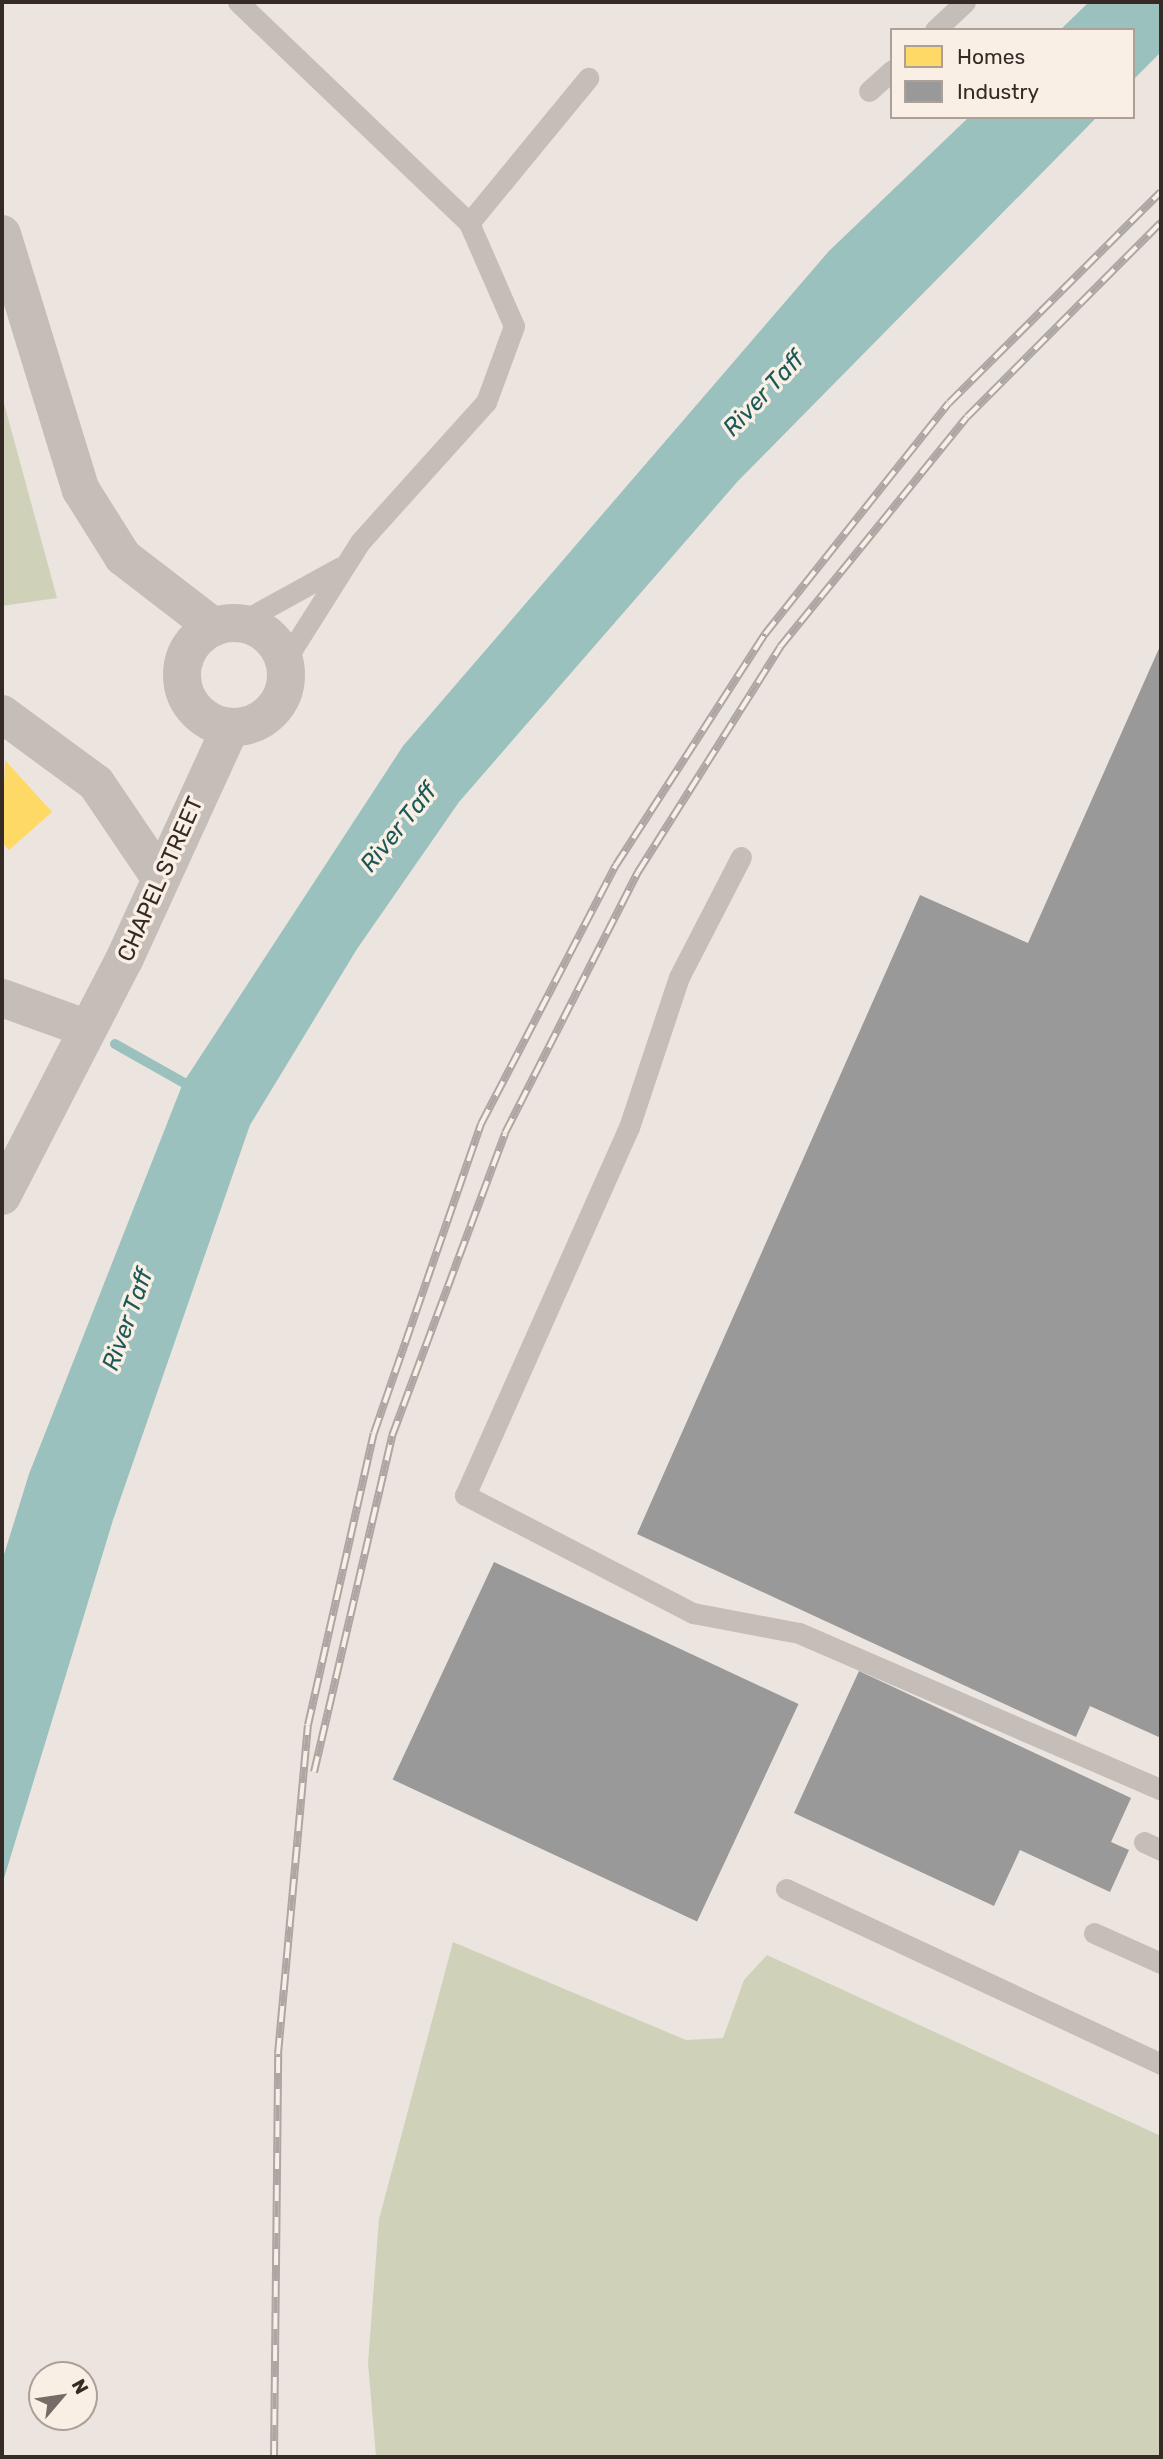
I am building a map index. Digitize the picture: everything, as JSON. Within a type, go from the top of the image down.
[{"type":"street","points":[[2,234],[80,491],[123,558],[227,625],[272,638],[285,662],[285,688],[277,705],[248,726],[230,727],[198,713],[181,682],[190,646],[227,625]]},
{"type":"street","points":[[2,713],[96,783],[159,876]]},
{"type":"street","name":"CHAPEL STREET","points":[[2,1196],[88,1030],[230,727]]},
{"type":"street","points":[[2,998],[88,1030]]},
{"type":"lane","points":[[238,2],[469,223],[514,326],[486,402],[422,467],[341,567],[285,662]]},
{"type":"lane","points":[[937,28],[965,2]]},
{"type":"lane","points":[[869,91],[890,72]]},
{"type":"lane","points":[[469,223],[588,78]]},
{"type":"lane","points":[[227,625],[341,567]]},
{"type":"lane","points":[[741,857],[679,977],[629,1127],[465,1495],[693,1612],[799,1633],[1161,1790]]},
{"type":"lane","points":[[786,1889],[1161,2064]]},
{"type":"lane","points":[[1094,1933],[1161,1963]]},
{"type":"green space","points":[[2,396],[57,598],[2,606]]},
{"type":"green space","points":[[453,1942],[686,2040],[723,2038],[744,1980],[767,1955],[1161,2136],[1161,2457],[376,2457],[368,2363],[379,2219]]},
{"type":"water","points":[[1089,2],[1161,2],[1161,52],[1135,78],[1135,28],[1062,28]]},
{"type":"water","name":"River Taff","points":[[967,119],[1095,119],[738,481],[459,802],[357,949],[250,1125],[113,1520],[2,1885],[2,1561],[29,1474],[183,1083],[403,746],[829,251]]},
{"type":"building: Homes","points":[[5,760],[52,812],[9,850],[2,842]]},
{"type":"building: Industry","points":[[1161,644],[1161,1738],[1090,1706],[1076,1737],[637,1534],[920,895],[1028,943]]},
{"type":"building: Industry","points":[[494,1562],[799,1704],[697,1922],[393,1780]]},
{"type":"building: Industry","points":[[859,1671],[1131,1798],[1111,1842],[1129,1850],[1110,1892],[1020,1850],[994,1906],[794,1813]]},
{"type":"waterway","points":[[115,1044],[195,1089]]},
{"type":"railway","points":[[274,2457],[278,2054],[308,1725],[374,1433],[481,1124],[616,865],[765,634],[949,403],[1161,192]]},
{"type":"railway","points":[[314,1772],[392,1436],[505,1133],[638,872],[780,647],[967,417],[1161,222]]}]
